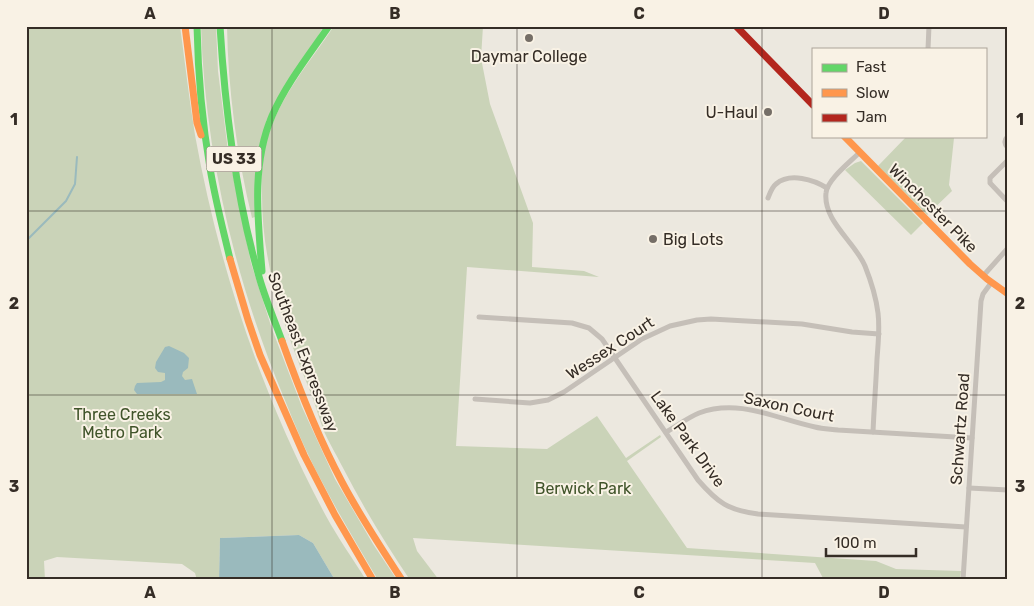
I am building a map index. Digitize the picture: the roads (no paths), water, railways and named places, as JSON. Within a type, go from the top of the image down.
[{"type":"main road","points":[[185,26],[197,123],[207,151]]},
{"type":"main road","name":"US 33","points":[[197,26],[200,92],[207,151],[231,264],[248,320],[260,355],[304,455],[335,515],[373,580]]},
{"type":"main road","name":"Southeast Expressway","points":[[220,26],[227,111],[236,172],[251,246],[264,289],[293,373],[334,467],[374,538],[402,580]]},
{"type":"main road","points":[[264,289],[257,201],[258,172],[262,146],[281,97],[329,26]]},
{"type":"main road","points":[[736,26],[812,104]]},
{"type":"main road","name":"Winchester Pike","points":[[846,138],[952,247],[983,276],[1008,294]]},
{"type":"street","points":[[928,48],[929,26]]},
{"type":"street","points":[[1008,136],[1005,144],[1008,148]]},
{"type":"street","points":[[859,153],[833,178],[827,188],[826,199],[833,220],[864,264],[875,296],[879,334],[873,432]]},
{"type":"street","points":[[1008,160],[989,181],[1008,202]]},
{"type":"street","points":[[768,198],[775,184],[792,178],[813,181],[827,188]]},
{"type":"street","points":[[983,276],[1008,248]]},
{"type":"street","name":"Schwartz Road","points":[[963,580],[981,301],[991,282]]},
{"type":"street","name":"Lake Park Drive","points":[[479,317],[572,323],[589,328],[602,339],[698,480],[714,497],[731,508],[742,512],[758,514],[966,527]]},
{"type":"street","name":"Wessex Court","points":[[475,399],[530,403],[548,400],[564,392],[655,332],[670,326],[697,320],[727,319],[802,324],[879,334]]},
{"type":"street","name":"Saxon Court","points":[[666,432],[700,413],[726,407],[766,413],[816,428],[972,438]]},
{"type":"street","points":[[969,488],[1008,490]]},
{"type":"water","points":[[169,346],[184,353],[189,358],[188,368],[183,372],[182,376],[185,380],[192,379],[197,394],[137,394],[134,390],[137,383],[161,382],[165,380],[165,373],[158,372],[155,368],[156,362],[165,347]]},
{"type":"water","points":[[299,535],[313,543],[335,580],[219,580],[220,538]]},
{"type":"waterway","points":[[26,241],[66,201],[75,184],[77,157]]},
{"type":"place","name":"Daymar College","points":[[529,38]]},
{"type":"place","name":"U-Haul","points":[[768,112]]},
{"type":"place","name":"Big Lots","points":[[653,239]]},
{"type":"park label","name":"Three Creeks Metro Park","points":[[122,423]]},
{"type":"park label","name":"Berwick Park","points":[[583,488]]}]
